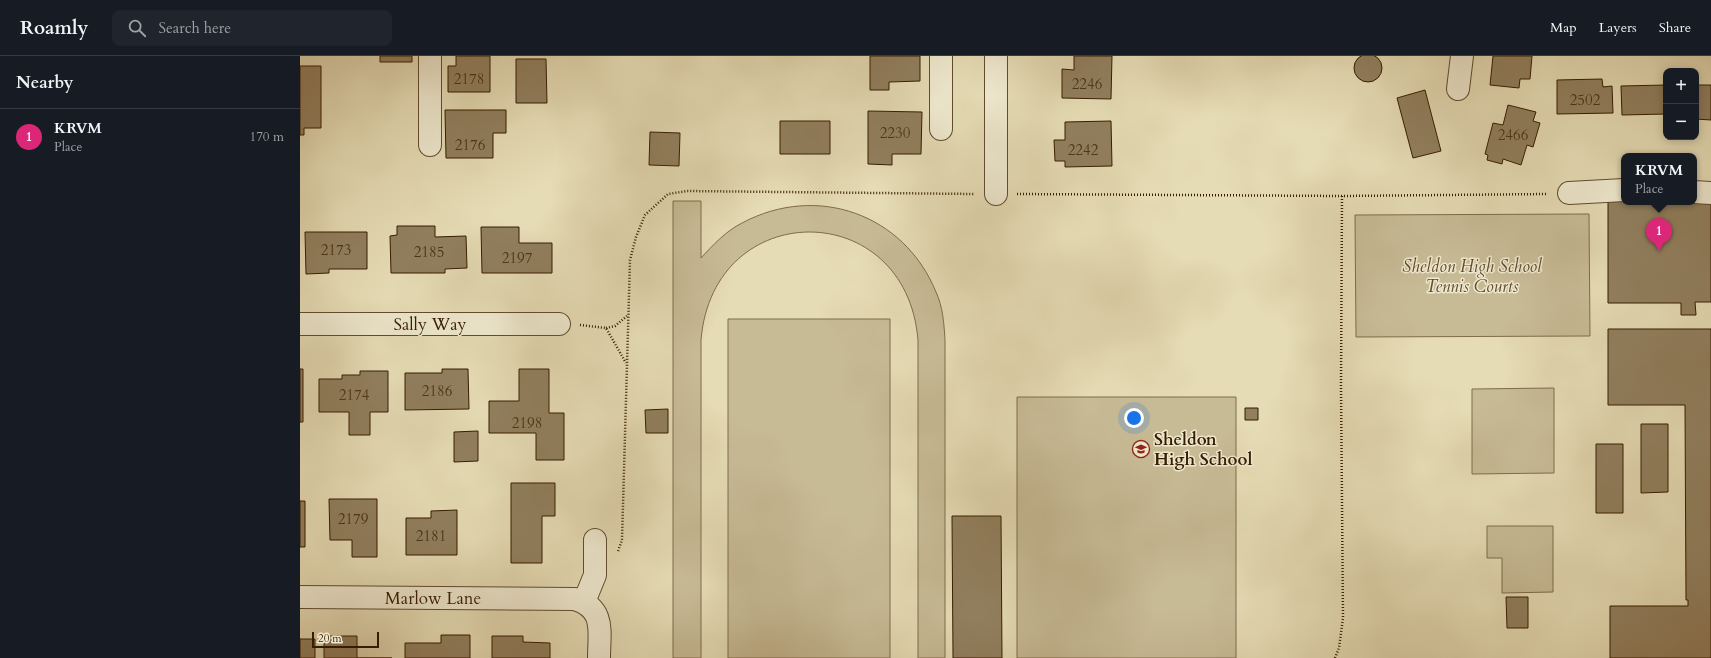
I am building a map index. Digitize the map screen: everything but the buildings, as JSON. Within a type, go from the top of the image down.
[{"type":"street","points":[[430,56],[430,145]]},
{"type":"street","points":[[941,56],[941,129]]},
{"type":"street","points":[[996,56],[996,194]]},
{"type":"street","points":[[1458,89],[1462,56]]},
{"type":"street","points":[[1569,193],[1621,190]]},
{"type":"street","points":[[1697,192],[1711,193]]},
{"type":"street","name":"Sally Way","points":[[300,324],[559,324]]},
{"type":"street","points":[[596,549],[595,575],[575,600],[591,607],[598,619],[599,658]]},
{"type":"street","name":"Marlow Lane","points":[[300,597],[575,600]]},
{"type":"path","points":[[596,549],[611,557],[616,553],[622,540],[627,316],[630,260],[636,237],[645,216],[668,194],[686,191],[1342,196],[1569,193]]},
{"type":"path","points":[[1335,658],[1339,648],[1343,618],[1340,387],[1342,196]]},
{"type":"path","points":[[559,324],[606,328],[615,326],[627,316]]},
{"type":"path","points":[[606,328],[626,364]]},
{"type":"green space","points":[[673,201],[701,201],[701,258],[725,234],[742,223],[771,211],[799,206],[828,207],[855,213],[880,225],[903,243],[922,265],[936,292],[944,322],[945,658],[918,658],[918,340],[906,293],[881,259],[847,239],[810,232],[772,239],[738,259],[713,293],[701,340],[701,658],[673,658]]},
{"type":"green space","name":"Sheldon High School Tennis Courts","points":[[1589,214],[1590,336],[1356,337],[1355,215]]},
{"type":"green space","points":[[728,319],[890,319],[890,658],[728,658]]},
{"type":"green space","points":[[1554,388],[1554,473],[1472,474],[1472,389]]},
{"type":"green space","points":[[1017,397],[1236,397],[1236,658],[1017,658]]},
{"type":"green space","points":[[1487,526],[1553,526],[1553,592],[1502,593],[1502,558],[1487,558]]},
{"type":"place","name":"KRVM","points":[[1659,251]]},
{"type":"place","name":"Sheldon High School","points":[[1141,449]]}]
